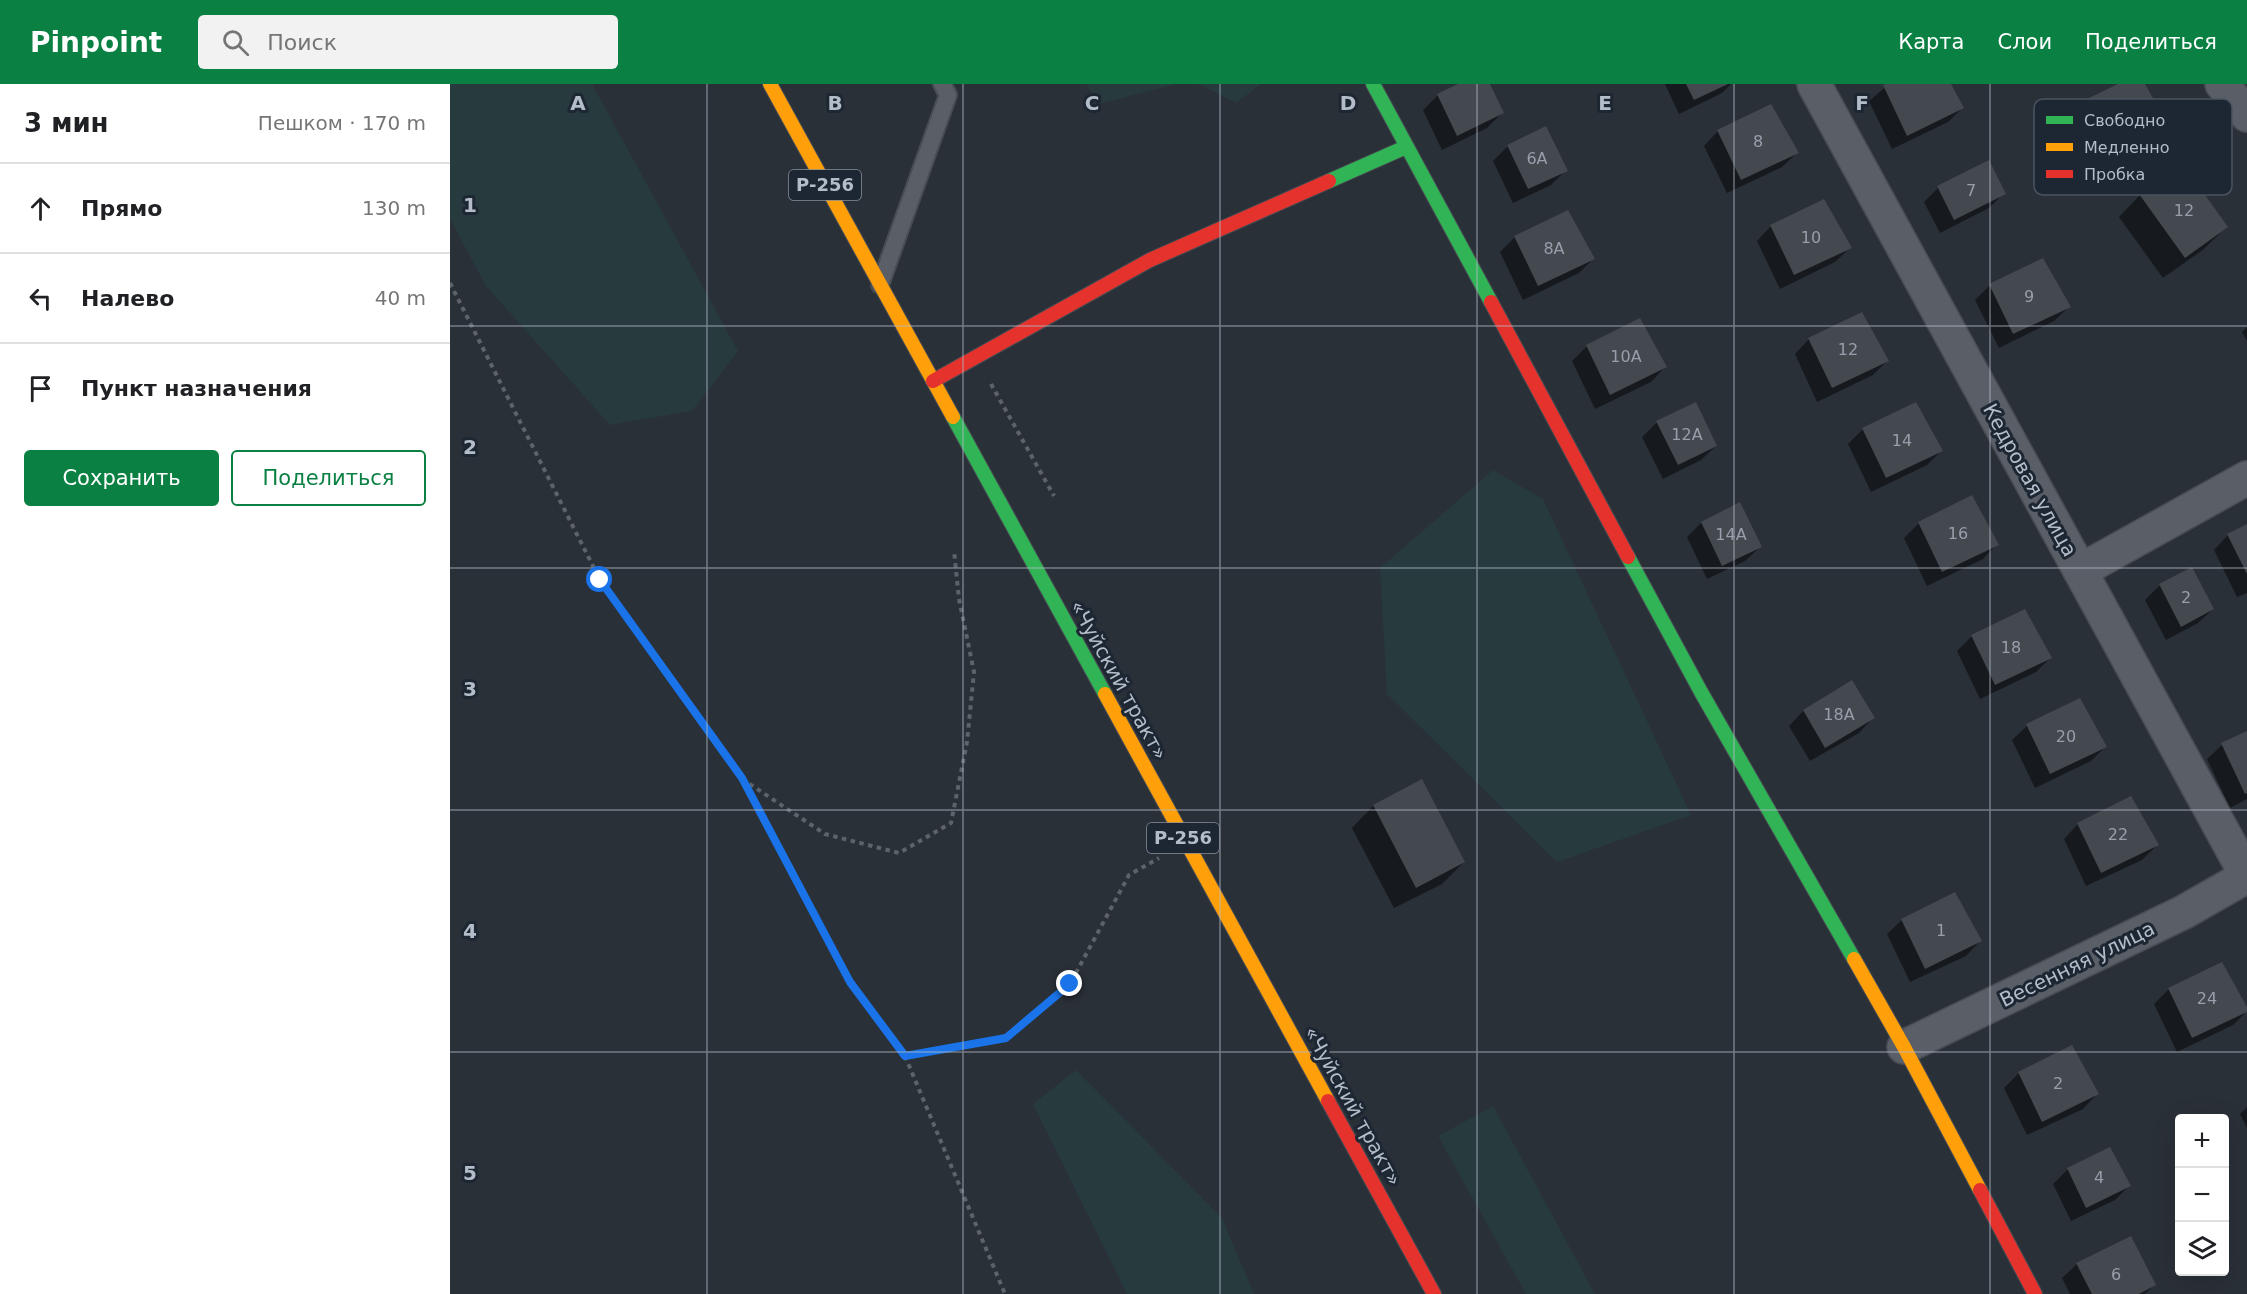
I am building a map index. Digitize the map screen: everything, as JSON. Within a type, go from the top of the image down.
[{"type":"main road","name":"«Чуйский тракт»","points":[[770,84],[1434,1294]]},
{"type":"main road","points":[[1372,84],[1701,692],[1904,1047],[2035,1294]]},
{"type":"main road","points":[[933,381],[1150,260],[1406,147]]},
{"type":"street","name":"Кедровая улица","points":[[1814,84],[2247,876]]},
{"type":"street","points":[[2222,84],[2247,115]]},
{"type":"street","points":[[2080,571],[2247,478]]},
{"type":"street","name":"Весенняя улица","points":[[1904,1047],[2184,912],[2247,876]]},
{"type":"lane","points":[[880,286],[948,95],[942,84]]},
{"type":"path","points":[[450,283],[600,580],[742,778],[850,982],[905,1056],[1005,1294]]},
{"type":"path","points":[[975,357],[1054,496]]},
{"type":"path","points":[[742,778],[825,834],[899,853],[951,823],[967,742],[974,672],[959,599],[954,550]]},
{"type":"path","points":[[905,1056],[1006,1038],[1070,984],[1129,875],[1186,844]]},
{"type":"green space","points":[[450,84],[592,84],[738,351],[692,411],[610,425],[486,286],[450,219]]},
{"type":"green space","points":[[1086,84],[1176,84],[1099,104]]},
{"type":"green space","points":[[1199,84],[1261,84],[1236,103]]},
{"type":"green space","points":[[1493,470],[1543,499],[1691,815],[1557,862],[1387,694],[1380,568]]},
{"type":"green space","points":[[1076,1070],[1222,1218],[1254,1294],[1127,1294],[1033,1104]]},
{"type":"green space","points":[[1493,1106],[1595,1294],[1526,1294],[1438,1136]]},
{"type":"building","points":[[1458,84],[1490,84],[1504,113],[1457,136],[1437,94]]},
{"type":"building","points":[[1686,84],[1728,84],[1694,100]]},
{"type":"building","points":[[1951,84],[1964,108],[1907,136],[1883,85]]},
{"type":"building","points":[[2118,84],[2145,84],[2153,99],[2087,99]]},
{"type":"building","points":[[1771,104],[1799,153],[1741,180],[1717,130]]},
{"type":"building","points":[[1546,126],[1568,171],[1528,189],[1507,145]]},
{"type":"building","points":[[1989,160],[2006,194],[1954,220],[1937,186]]},
{"type":"building","points":[[2140,195],[2205,195],[2228,227],[2185,258]]},
{"type":"building","points":[[1824,199],[1852,248],[1794,275],[1770,225]]},
{"type":"building","points":[[1568,210],[1595,259],[1538,286],[1514,236]]},
{"type":"building","points":[[2043,258],[2071,307],[2013,334],[1989,284]]},
{"type":"building","points":[[1862,312],[1889,361],[1832,388],[1808,338]]},
{"type":"building","points":[[1640,318],[1667,367],[1610,395],[1586,345]]},
{"type":"building","points":[[1696,402],[1717,446],[1678,465],[1656,421]]},
{"type":"building","points":[[1916,402],[1943,451],[1886,478],[1862,428]]},
{"type":"building","points":[[1972,495],[1999,545],[1942,572],[1918,522]]},
{"type":"building","points":[[1740,502],[1762,547],[1722,566],[1701,522]]},
{"type":"building","points":[[2247,524],[2247,574],[2227,534]]},
{"type":"building","points":[[2192,567],[2214,609],[2181,627],[2159,584]]},
{"type":"building","points":[[2025,609],[2052,658],[1995,685],[1971,635]]},
{"type":"building","points":[[1852,680],[1875,718],[1825,748],[1803,710]]},
{"type":"building","points":[[2080,698],[2107,747],[2050,774],[2026,724]]},
{"type":"building","points":[[2247,731],[2247,793],[2245,794],[2221,743]]},
{"type":"building","points":[[1422,779],[1465,862],[1416,888],[1373,805]]},
{"type":"building","points":[[2131,796],[2159,845],[2101,873],[2077,823]]},
{"type":"building","points":[[1955,892],[1982,941],[1925,969],[1901,919]]},
{"type":"building","points":[[2222,962],[2247,1007],[2247,1012],[2192,1038],[2168,988]]},
{"type":"building","points":[[2072,1045],[2099,1094],[2042,1122],[2018,1072]]},
{"type":"building","points":[[2110,1147],[2131,1186],[2086,1208],[2067,1168]]},
{"type":"building","points":[[2131,1236],[2156,1285],[2139,1294],[2092,1294],[2076,1263]]},
{"type":"traffic: fast","points":[[1373,84],[1491,302]]},
{"type":"traffic: fast","points":[[1329,181],[1406,147]]},
{"type":"traffic: fast","points":[[953,417],[1105,694]]},
{"type":"traffic: fast","points":[[1628,557],[1701,692],[1854,959]]},
{"type":"traffic: slow","points":[[770,84],[953,417]]},
{"type":"traffic: slow","points":[[1105,694],[1328,1101]]},
{"type":"traffic: slow","points":[[1854,959],[1980,1190]]},
{"type":"traffic: jam","points":[[933,381],[1150,260],[1329,181]]},
{"type":"traffic: jam","points":[[1491,302],[1628,557]]},
{"type":"traffic: jam","points":[[1328,1101],[1434,1294]]},
{"type":"traffic: jam","points":[[1980,1190],[2035,1294]]},
{"type":"route","points":[[600,580],[742,778],[850,982],[905,1056],[1006,1038],[1070,984]]}]
